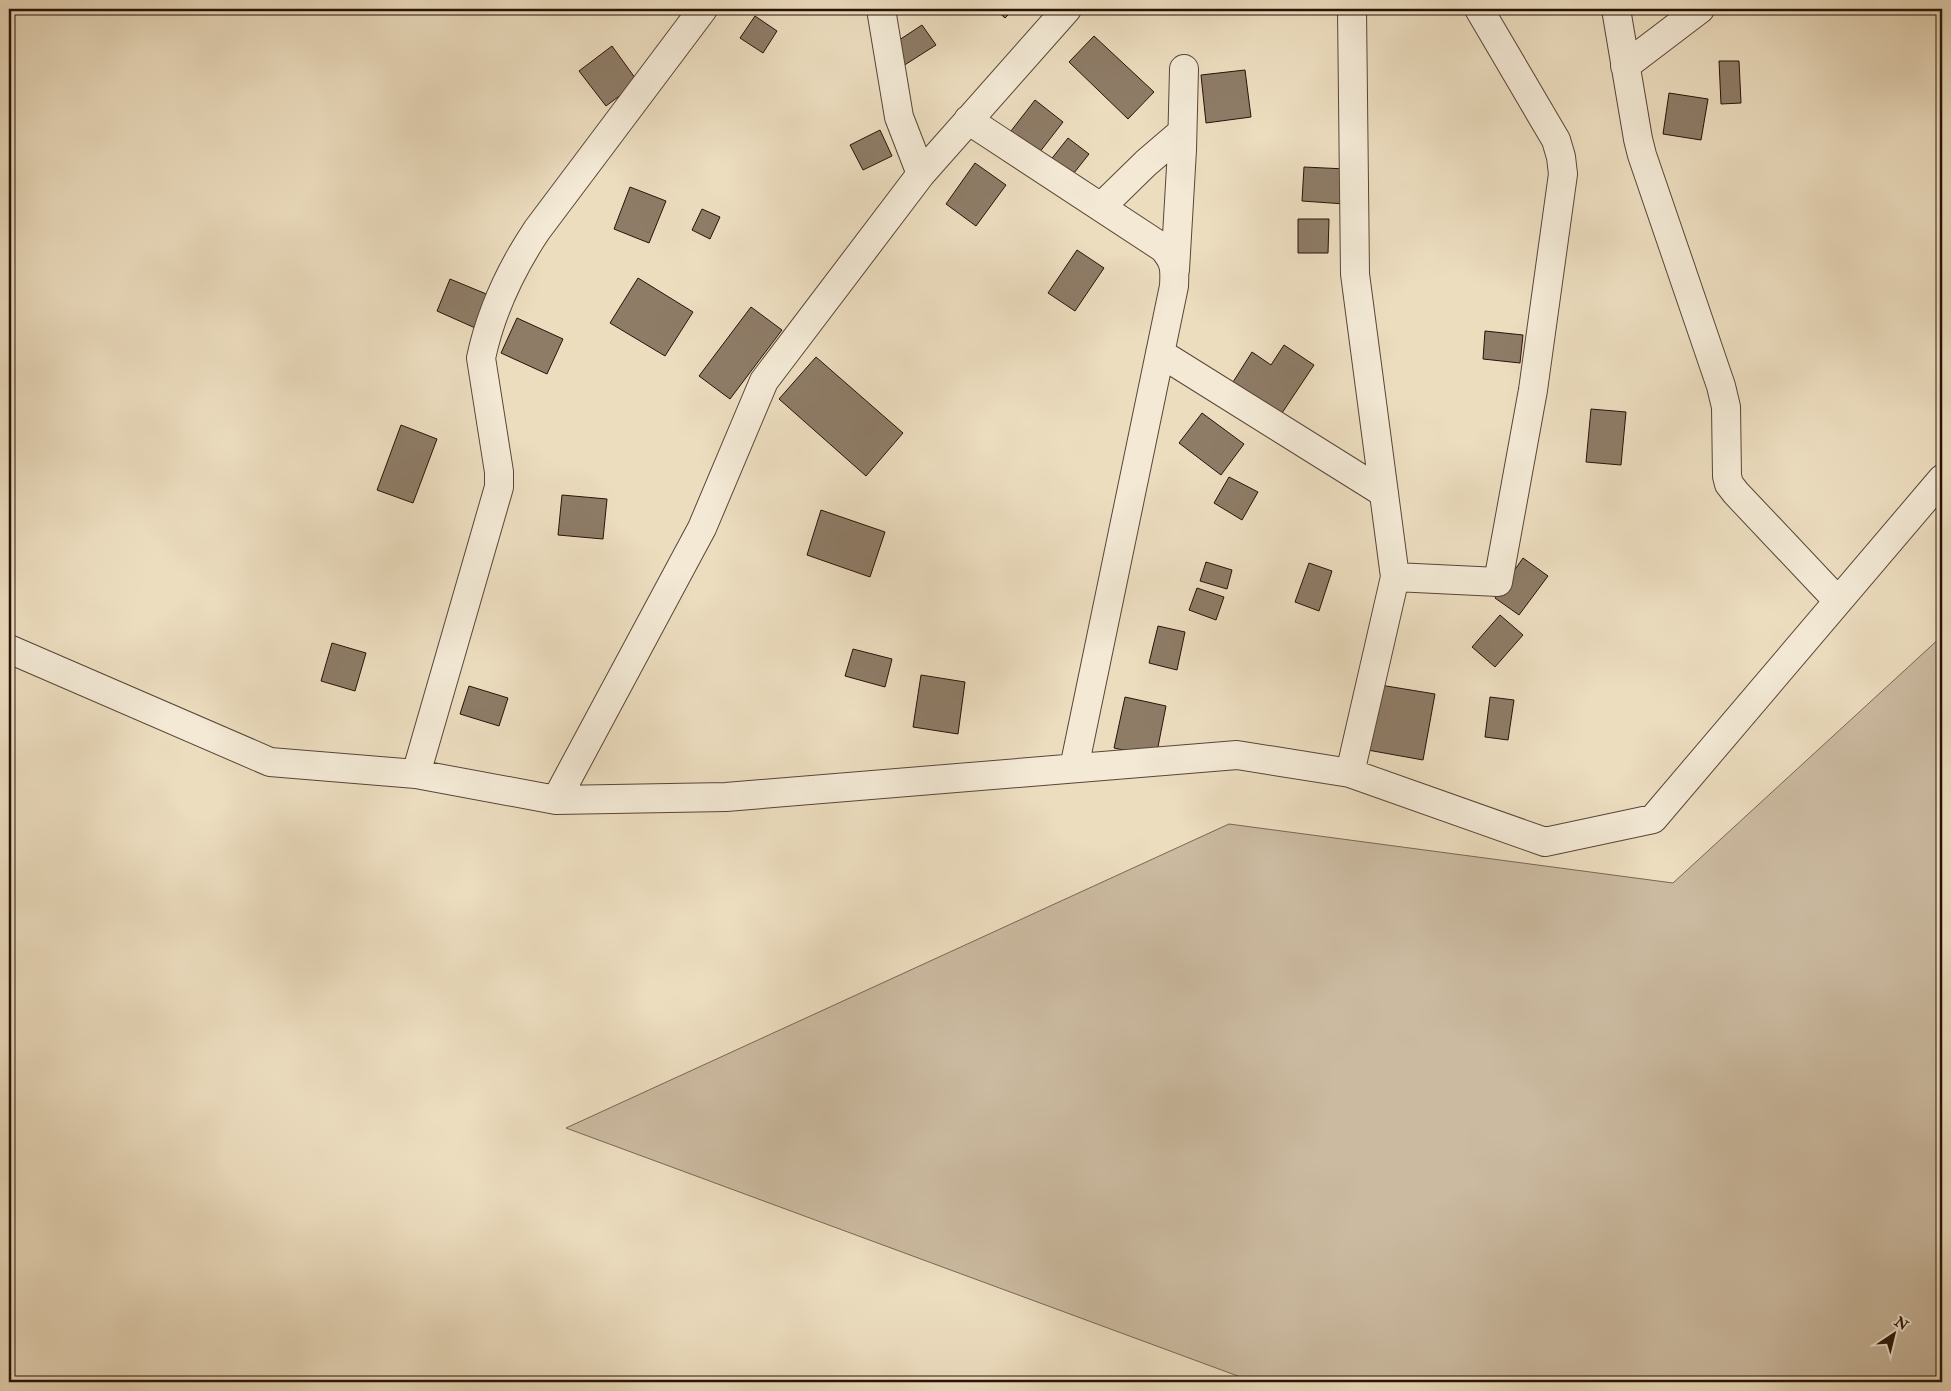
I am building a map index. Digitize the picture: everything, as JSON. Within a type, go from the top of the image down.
[{"type":"street","points":[[416,774],[499,487],[499,472],[481,358],[484,342],[506,282],[519,257],[538,230],[703,9]]},
{"type":"street","points":[[881,9],[900,117],[920,174]]},
{"type":"street","points":[[556,800],[702,528],[764,381],[920,174],[1067,9]]},
{"type":"street","points":[[1350,773],[1395,577],[1355,274],[1352,9]]},
{"type":"street","points":[[1395,577],[1498,582],[1533,390],[1562,174],[1561,157],[1556,140],[1479,9]]},
{"type":"street","points":[[1616,9],[1642,155],[1723,393],[1726,407],[1727,476],[1729,484],[1838,601]]},
{"type":"street","points":[[1625,66],[1700,9]]},
{"type":"street","points":[[1074,768],[1174,286],[1184,69]]},
{"type":"street","points":[[968,120],[1163,248],[1171,258],[1174,270]]},
{"type":"street","points":[[1101,207],[1146,163],[1182,132]]},
{"type":"street","points":[[1160,353],[1384,493]]},
{"type":"street","points":[[9,649],[270,762],[416,774],[556,800],[726,797],[1237,755],[1350,773],[1545,842],[1653,819],[1942,479]]},
{"type":"shaded area","points":[[1942,636],[1942,1382],[1254,1382],[566,1128],[1229,824],[1673,883]]},
{"type":"building","points":[[995,9],[1014,9],[1005,18]]},
{"type":"building","points":[[755,16],[777,31],[763,53],[740,38]]},
{"type":"building","points":[[922,25],[936,45],[903,66],[890,46]]},
{"type":"building","points":[[1094,36],[1154,92],[1128,119],[1069,62]]},
{"type":"building","points":[[612,46],[638,82],[606,106],[579,71]]},
{"type":"building","points":[[1719,61],[1739,61],[1741,103],[1721,104]]},
{"type":"building","points":[[1245,70],[1251,117],[1206,123],[1201,75]]},
{"type":"building","points":[[1669,93],[1708,99],[1701,140],[1663,134]]},
{"type":"building","points":[[1035,100],[1063,122],[1039,153],[1011,131]]},
{"type":"building","points":[[880,130],[892,156],[863,170],[850,145]]},
{"type":"building","points":[[1068,138],[1089,154],[1070,178],[1049,162]]},
{"type":"building","points":[[975,163],[1006,185],[976,226],[946,204]]},
{"type":"building","points":[[1304,167],[1346,169],[1345,204],[1302,201]]},
{"type":"building","points":[[630,187],[666,201],[649,243],[614,229]]},
{"type":"building","points":[[702,209],[720,217],[710,239],[692,230]]},
{"type":"building","points":[[1298,219],[1329,219],[1328,253],[1298,253]]},
{"type":"building","points":[[1077,250],[1104,268],[1075,311],[1048,293]]},
{"type":"building","points":[[638,278],[693,312],[665,356],[610,323]]},
{"type":"building","points":[[450,279],[496,298],[482,331],[437,311]]},
{"type":"building","points":[[751,307],[782,330],[730,399],[699,376]]},
{"type":"building","points":[[517,318],[563,339],[547,374],[501,353]]},
{"type":"building","points":[[1485,331],[1523,335],[1520,363],[1483,359]]},
{"type":"building","points":[[1284,345],[1314,365],[1276,422],[1228,390],[1252,352],[1271,365]]},
{"type":"building","points":[[816,357],[903,433],[866,476],[779,399]]},
{"type":"building","points":[[1591,409],[1626,412],[1621,465],[1586,462]]},
{"type":"building","points":[[1202,413],[1244,444],[1221,475],[1179,443]]},
{"type":"building","points":[[401,425],[437,439],[413,503],[377,490]]},
{"type":"building","points":[[1229,477],[1258,492],[1242,520],[1214,503]]},
{"type":"building","points":[[562,495],[607,499],[603,539],[558,535]]},
{"type":"building","points":[[821,510],[885,532],[870,577],[807,555]]},
{"type":"building","points":[[1523,558],[1548,576],[1519,615],[1495,598]]},
{"type":"building","points":[[1206,562],[1232,570],[1227,589],[1200,581]]},
{"type":"building","points":[[1309,563],[1332,571],[1319,611],[1295,602]]},
{"type":"building","points":[[1197,588],[1224,597],[1216,620],[1189,610]]},
{"type":"building","points":[[1500,615],[1523,635],[1495,667],[1472,647]]},
{"type":"building","points":[[1158,626],[1185,632],[1177,670],[1149,663]]},
{"type":"building","points":[[332,643],[366,653],[355,691],[321,681]]},
{"type":"building","points":[[853,649],[892,659],[885,687],[845,676]]},
{"type":"building","points":[[921,675],[965,682],[958,734],[913,727]]},
{"type":"building","points":[[1374,684],[1435,694],[1423,760],[1362,749]]},
{"type":"building","points":[[469,686],[508,698],[499,726],[460,714]]},
{"type":"building","points":[[1125,697],[1166,706],[1156,757],[1114,748]]},
{"type":"building","points":[[1490,697],[1514,700],[1508,740],[1485,737]]}]
